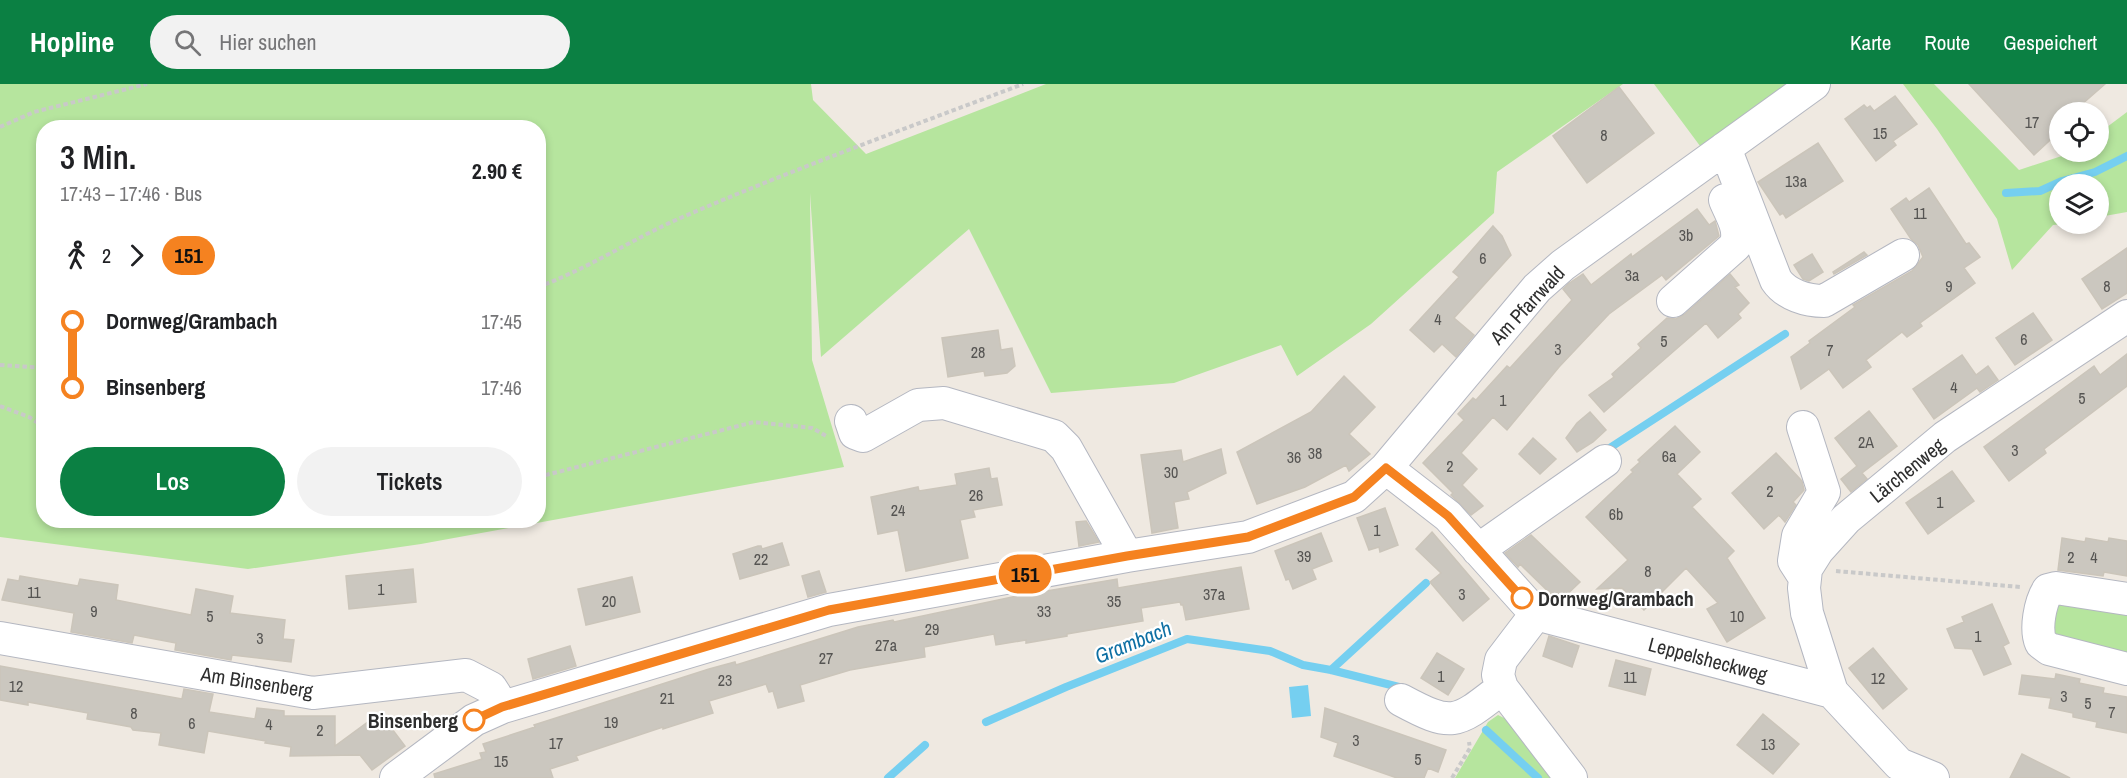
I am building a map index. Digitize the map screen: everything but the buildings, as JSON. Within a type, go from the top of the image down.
[{"type":"street","name":"Am Pfarrwald","points":[[396,778],[474,720],[502,707],[829,610],[1127,556],[1248,537],[1354,497],[1386,468],[1537,288],[1563,265],[1814,84]]},
{"type":"street","points":[[1716,154],[1776,280],[1782,288],[1816,301],[1824,301],[1903,255]]},
{"type":"street","points":[[1673,301],[1737,242],[1737,230],[1716,154]]},
{"type":"street","name":"Lärchenweg","points":[[1805,574],[1818,550],[1846,519],[1945,437],[2127,316]]},
{"type":"street","points":[[851,421],[855,433],[863,436],[918,405],[944,403],[1054,436],[1066,448],[1127,556]]},
{"type":"street","points":[[1803,428],[1824,492],[1798,536],[1794,561],[1805,574],[1804,588],[1808,613],[1832,692],[1902,771],[1933,778]]},
{"type":"street","points":[[1478,550],[1605,461]]},
{"type":"street","points":[[1386,468],[1448,516],[1536,614],[1502,660],[1498,675],[1502,688],[1571,778]]},
{"type":"street","points":[[2127,599],[2056,588],[2048,590],[2043,598],[2038,634],[2041,643],[2049,649],[2127,669]]},
{"type":"street","name":"Leppelsheckweg","points":[[1536,614],[1832,692]]},
{"type":"street","name":"Am Binsenberg","points":[[0,638],[313,693],[466,675],[491,688],[502,707]]},
{"type":"street","points":[[1401,700],[1431,716],[1448,720],[1465,715],[1502,688]]},
{"type":"path","points":[[0,127],[34,112],[147,84]]},
{"type":"path","points":[[546,284],[561,279],[675,220],[804,167],[1023,84]]},
{"type":"path","points":[[0,365],[36,367]]},
{"type":"path","points":[[0,406],[36,422]]},
{"type":"path","points":[[546,475],[754,422],[812,428]]},
{"type":"path","points":[[1805,574],[2048,590]]},
{"type":"path","points":[[1452,778],[1470,748]]},
{"type":"green space","points":[[0,84],[811,84],[813,100],[866,154],[1046,84],[1623,84],[1497,172],[1494,213],[1371,324],[1297,376],[1281,345],[1174,383],[1051,393],[969,229],[821,357],[810,193],[812,360],[844,467],[546,521],[546,120],[36,120],[36,528],[509,528],[421,544],[248,569],[0,537]]},
{"type":"green space","points":[[1654,84],[1792,84],[1703,150]]},
{"type":"green space","points":[[1903,84],[1934,84],[2019,170],[2049,160],[2049,162],[2109,162],[2109,126],[2127,112],[2127,212],[2109,215],[2109,174],[2049,174],[2049,229],[2012,270],[1997,219],[1937,129]]},
{"type":"green space","points":[[2059,604],[2127,613],[2127,655],[2062,641],[2050,632],[2051,614]]},
{"type":"green space","points":[[1498,715],[1508,720],[1554,778],[1455,778],[1488,722]]},
{"type":"water","points":[[1308,685],[1311,716],[1292,718],[1289,687]]},
{"type":"waterway","points":[[2006,193],[2040,191],[2062,181],[2095,172],[2127,156]]},
{"type":"waterway","points":[[1605,451],[1785,334]]},
{"type":"waterway","points":[[1331,670],[1426,583]]},
{"type":"waterway","name":"Grambach","points":[[986,722],[1066,687],[1187,639],[1270,651],[1303,665],[1403,688]]},
{"type":"waterway","name":"Grambach","points":[[1486,730],[1538,778]]},
{"type":"waterway","name":"Grambach","points":[[888,778],[925,745]]},
{"type":"bus line","name":"151","points":[[474,720],[502,707],[829,610],[1127,556],[1248,537],[1354,497],[1386,468],[1448,516],[1522,598]]},
{"type":"place","name":"Dornweg/Grambach","points":[[1522,598]]},
{"type":"place","name":"Binsenberg","points":[[474,720]]}]
